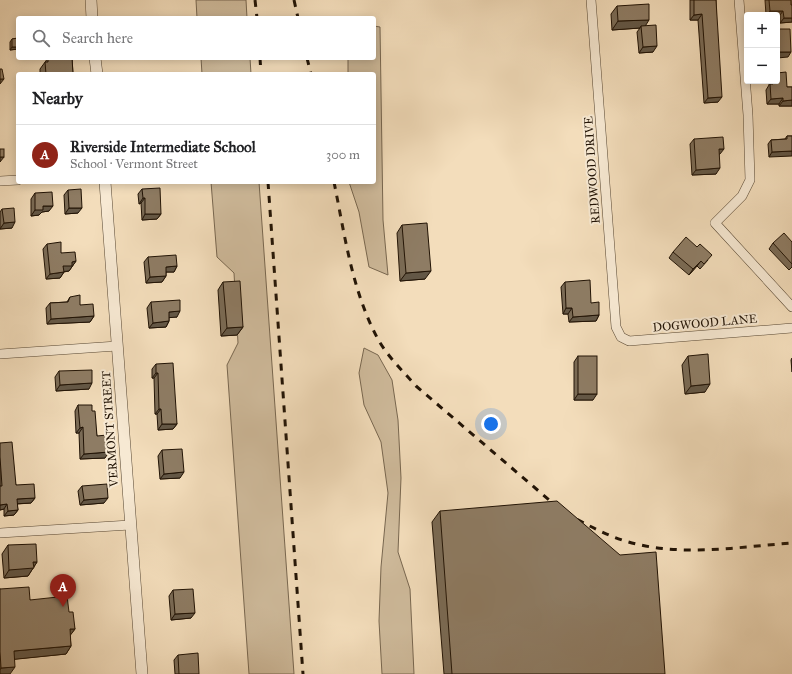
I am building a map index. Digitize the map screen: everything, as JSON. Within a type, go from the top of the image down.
[{"type":"street","points":[[91,0],[92,16]]},
{"type":"street","name":"REDWOOD DRIVE","points":[[591,0],[616,327],[621,337]]},
{"type":"street","points":[[739,0],[748,115],[750,180],[742,196],[715,223],[792,308]]},
{"type":"street","points":[[95,60],[97,72]]},
{"type":"street","points":[[0,181],[16,180]]},
{"type":"street","name":"VERMONT STREET","points":[[105,184],[142,674]]},
{"type":"street","name":"DOGWOOD LANE","points":[[621,337],[629,341],[792,328]]},
{"type":"street","points":[[0,354],[117,346]]},
{"type":"street","points":[[0,533],[130,525]]},
{"type":"shaded area","points":[[196,0],[246,0],[247,16],[197,16]]},
{"type":"shaded area","points":[[376,26],[380,27],[383,220],[388,275],[369,267],[359,212],[350,184],[376,184],[376,72],[348,72],[348,60],[376,60]]},
{"type":"shaded area","points":[[201,60],[250,60],[251,72],[202,72]]},
{"type":"shaded area","points":[[211,184],[259,184],[294,674],[249,674],[227,365],[238,343],[234,273],[217,257]]},
{"type":"shaded area","points":[[364,348],[378,355],[392,380],[398,420],[401,478],[398,552],[410,589],[414,674],[382,674],[379,621],[381,567],[388,493],[381,442],[364,405],[359,373]]},
{"type":"building","points":[[694,0],[716,0],[722,97],[708,98],[702,14],[694,15]]},
{"type":"building","points":[[769,0],[791,0],[792,18],[784,18],[783,11],[770,11]]},
{"type":"building","points":[[649,4],[649,20],[618,21],[617,6]]},
{"type":"building","points":[[656,25],[657,46],[643,47],[641,26]]},
{"type":"building","points":[[780,29],[790,29],[791,52],[780,52]]},
{"type":"building","points":[[16,38],[16,47],[12,47],[12,39]]},
{"type":"building","points":[[48,60],[72,60],[73,72],[46,72],[45,62],[48,62]]},
{"type":"building","points":[[0,69],[2,69],[4,79],[0,79]]},
{"type":"building","points":[[786,72],[787,87],[792,87],[792,100],[783,101],[783,98],[771,99],[770,84],[780,84],[780,73]]},
{"type":"building","points":[[787,136],[792,136],[792,151],[772,152],[771,140],[787,139]]},
{"type":"building","points":[[723,137],[724,149],[719,149],[720,168],[696,170],[694,139]]},
{"type":"building","points":[[0,149],[4,149],[4,157],[0,157]]},
{"type":"building","points":[[160,188],[161,214],[145,214],[145,198],[143,198],[142,189]]},
{"type":"building","points":[[81,189],[82,208],[69,208],[68,190]]},
{"type":"building","points":[[52,192],[53,206],[43,206],[43,210],[35,210],[35,193]]},
{"type":"building","points":[[14,208],[15,222],[4,223],[2,209]]},
{"type":"building","points":[[427,223],[431,271],[406,273],[402,225]]},
{"type":"building","points":[[784,233],[792,242],[792,264],[773,243]]},
{"type":"building","points":[[686,237],[697,247],[700,244],[712,255],[704,264],[701,261],[693,269],[673,252]]},
{"type":"building","points":[[61,242],[61,253],[75,252],[76,261],[72,262],[72,266],[63,266],[64,272],[50,274],[47,244]]},
{"type":"building","points":[[176,255],[177,266],[166,267],[166,276],[150,277],[148,257]]},
{"type":"building","points":[[590,280],[591,303],[599,302],[599,315],[573,317],[572,308],[566,308],[565,282]]},
{"type":"building","points":[[240,281],[243,327],[227,328],[223,282]]},
{"type":"building","points":[[80,295],[80,305],[93,304],[94,316],[51,319],[50,303],[68,302],[70,297]]},
{"type":"building","points":[[180,300],[180,311],[169,312],[169,321],[153,323],[151,302]]},
{"type":"building","points":[[708,354],[710,384],[691,386],[688,356]]},
{"type":"building","points":[[578,356],[597,356],[597,394],[578,394]]},
{"type":"building","points":[[173,363],[177,424],[162,424],[161,409],[159,409],[158,373],[156,373],[156,364]]},
{"type":"building","points":[[92,370],[92,383],[60,385],[59,371]]},
{"type":"building","points":[[78,405],[92,405],[92,411],[95,411],[97,436],[107,435],[109,452],[84,454],[83,427],[80,428]]},
{"type":"building","points":[[12,442],[16,485],[34,484],[35,498],[17,499],[18,510],[8,511],[7,504],[0,505],[0,486],[2,486],[0,443]]},
{"type":"building","points":[[182,449],[184,472],[164,474],[162,450]]},
{"type":"building","points":[[107,484],[108,498],[84,500],[82,486]]},
{"type":"building","points":[[557,501],[620,555],[656,552],[665,674],[452,674],[440,511]]},
{"type":"building","points":[[36,544],[37,562],[33,562],[34,568],[9,570],[8,545]]},
{"type":"building","points":[[29,587],[30,600],[67,596],[69,612],[73,612],[75,629],[70,629],[71,646],[14,651],[15,667],[1,668],[0,589]]},
{"type":"building","points":[[193,589],[195,613],[175,614],[173,590]]},
{"type":"building","points":[[198,653],[199,674],[179,674],[178,655]]},
{"type":"railway","points":[[255,0],[257,16]]},
{"type":"railway","points":[[294,0],[298,16]]},
{"type":"railway","points":[[260,60],[261,72]]},
{"type":"railway","points":[[308,60],[310,72]]},
{"type":"railway","points":[[268,184],[303,674]]},
{"type":"railway","points":[[334,184],[350,263],[362,303],[383,347],[416,386],[562,511],[592,527],[622,540],[664,549],[707,550],[792,543]]},
{"type":"place","name":"Riverside Intermediate School","points":[[63,607]]}]
